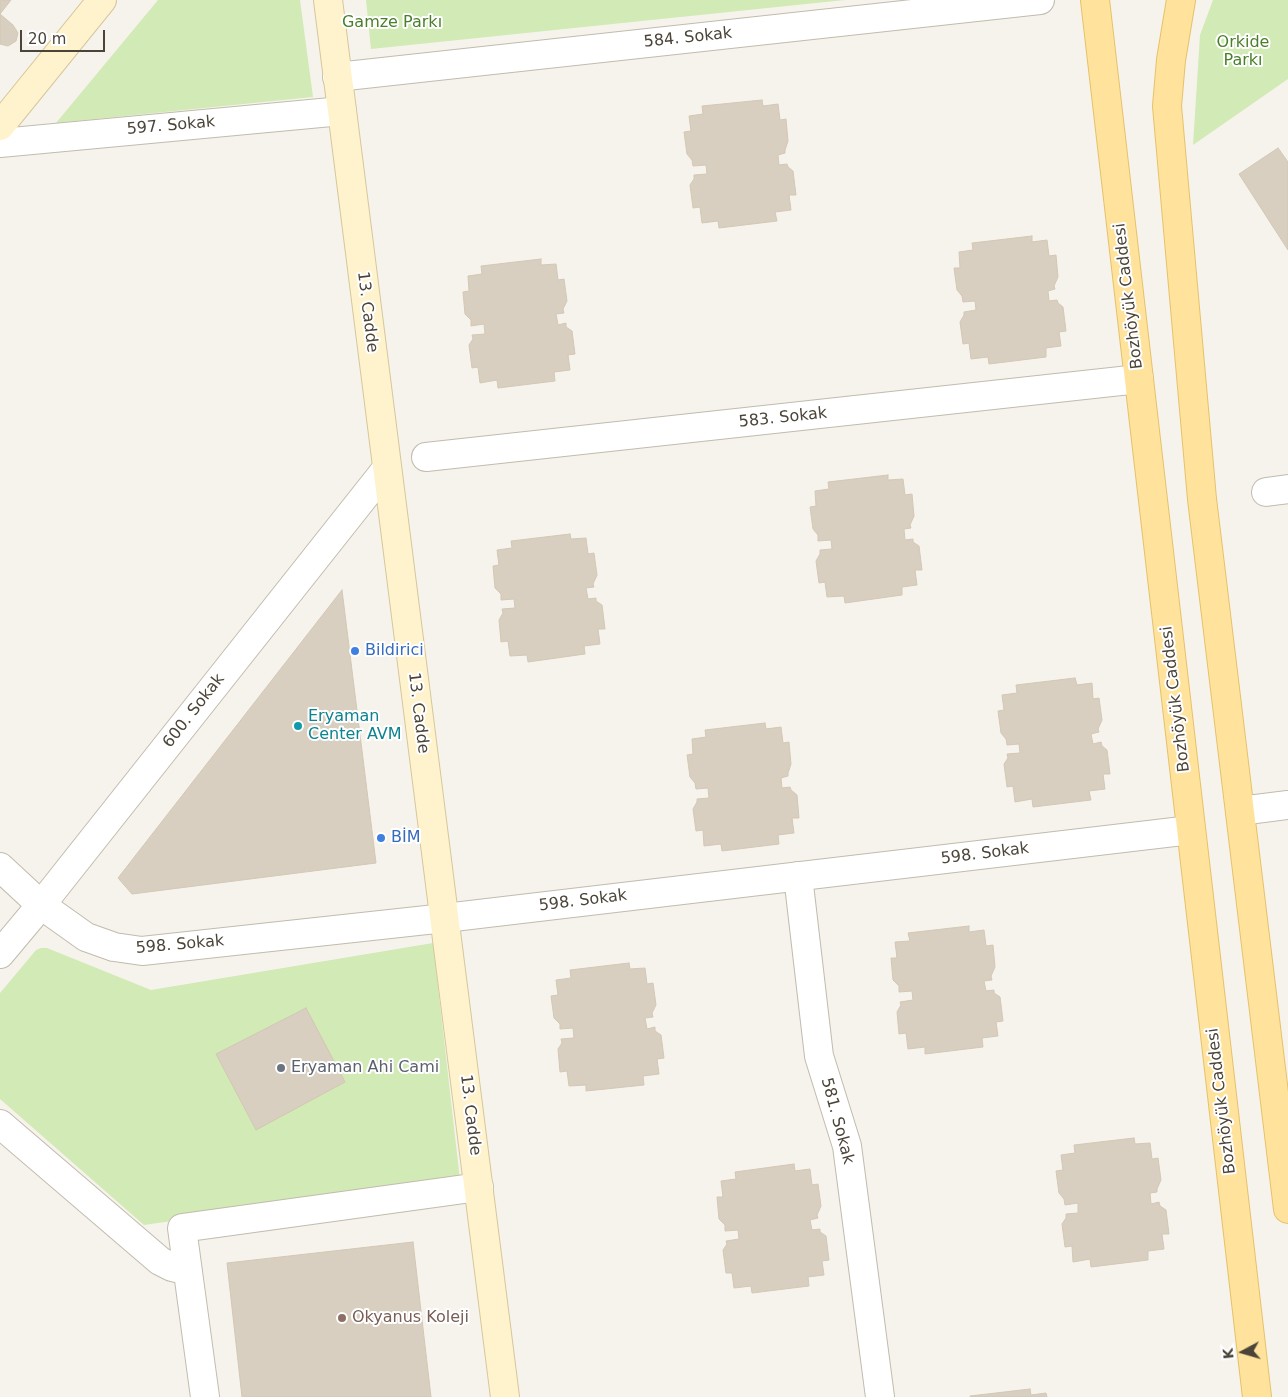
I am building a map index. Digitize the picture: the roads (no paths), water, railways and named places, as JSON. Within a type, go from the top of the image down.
[{"type":"main road","name":"Bozhöyük Caddesi","points":[[1095,0],[1257,1397]]},
{"type":"main road","points":[[1181,0],[1170,60],[1167,106],[1202,499],[1288,1209]]},
{"type":"street","points":[[0,126],[102,0]]},
{"type":"street","name":"13. Cadde","points":[[328,0],[506,1397]]},
{"type":"street","name":"584. Sokak","points":[[337,77],[1040,0]]},
{"type":"street","name":"597. Sokak","points":[[0,143],[342,111]]},
{"type":"street","name":"583. Sokak","points":[[426,457],[1139,379]]},
{"type":"street","name":"600. Sokak","points":[[0,954],[41,905],[387,468]]},
{"type":"street","points":[[1240,811],[1288,805]]},
{"type":"street","name":"598. Sokak","points":[[0,867],[41,905],[86,937],[114,947],[142,950],[445,918],[1191,830]]},
{"type":"street","name":"581. Sokak","points":[[798,876],[819,1056],[847,1146],[880,1397]]},
{"type":"street","points":[[0,1124],[160,1261],[188,1272]]},
{"type":"street","points":[[205,1397],[182,1228],[479,1187]]},
{"type":"place","name":"Bildirici","points":[[355,651]]},
{"type":"place","name":"Eryaman Center AVM","points":[[298,726]]},
{"type":"place","name":"BİM","points":[[381,838]]},
{"type":"place","name":"Eryaman Ahi Cami","points":[[281,1068]]},
{"type":"place","name":"Okyanus Koleji","points":[[342,1318]]},
{"type":"park label","name":"Gamze Parkı","points":[[392,23]]},
{"type":"park label","name":"Orkide Parkı","points":[[1243,52]]}]
